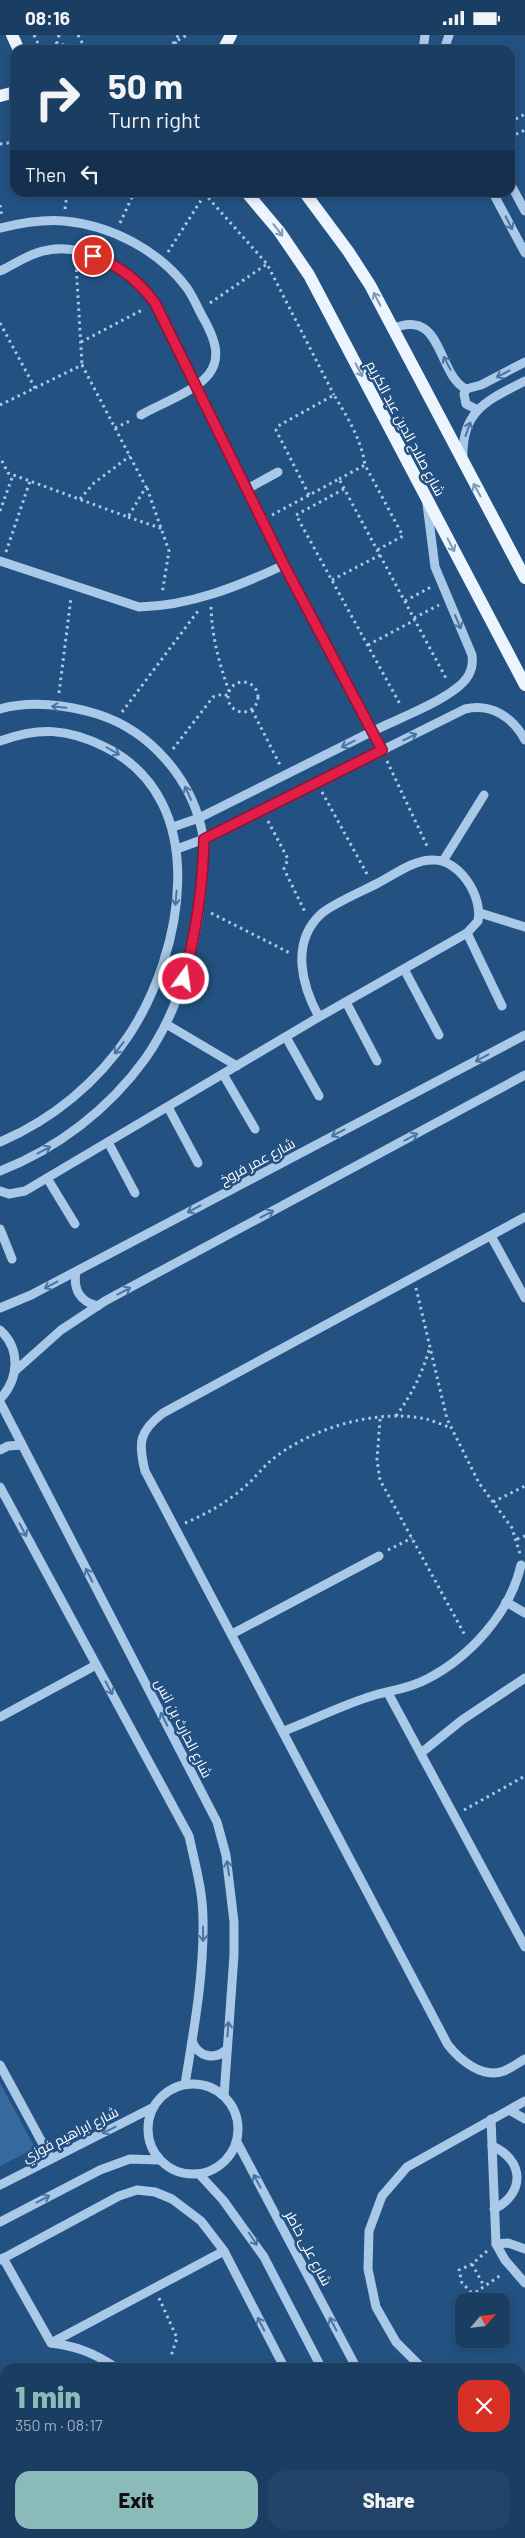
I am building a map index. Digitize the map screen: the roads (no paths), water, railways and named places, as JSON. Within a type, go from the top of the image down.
[{"type":"main road","name":"شارع صلاح الدين عبد الكريم","points":[[250,197],[279,231],[309,275],[525,685]]},
{"type":"main road","points":[[308,197],[348,251],[370,285],[463,465],[525,579]]},
{"type":"street","points":[[515,192],[525,211]]},
{"type":"street","points":[[495,197],[525,253]]},
{"type":"street","points":[[0,228],[27,221],[63,221],[99,227],[132,241],[162,262],[187,288],[215,339],[216,357],[210,374],[196,385],[141,415]]},
{"type":"street","points":[[0,271],[36,253],[60,249],[76,251],[106,261],[125,271],[141,285],[155,303],[284,565],[382,750]]},
{"type":"street","points":[[392,329],[414,325],[427,332],[435,341],[458,384],[466,389],[481,385],[525,362]]},
{"type":"street","points":[[463,465],[464,440],[478,410],[488,400],[525,381]]},
{"type":"street","points":[[466,389],[464,394],[466,404],[478,410]]},
{"type":"street","points":[[247,489],[278,472]]},
{"type":"street","points":[[172,827],[199,817],[286,775],[453,691],[470,673],[473,664],[472,655],[440,582],[433,556],[427,501]]},
{"type":"street","points":[[1,561],[139,607],[160,605],[236,587],[284,565]]},
{"type":"street","points":[[0,709],[9,707],[78,708],[115,721],[140,735],[165,758],[185,786],[199,817],[204,839],[203,886],[196,933],[184,979],[166,1024],[144,1059],[118,1091],[88,1120],[54,1144],[0,1171]]},
{"type":"street","points":[[177,849],[204,839],[465,709],[487,708],[502,714],[514,723],[525,740]]},
{"type":"street","points":[[0,741],[27,732],[58,731],[89,739],[117,752],[141,773],[160,798],[172,827],[177,849],[176,898],[168,946],[152,992],[129,1035],[99,1073],[63,1106],[22,1132],[0,1142]]},
{"type":"street","points":[[439,860],[484,795]]},
{"type":"street","points":[[0,1191],[8,1193],[25,1191],[319,1017],[467,933],[473,928],[480,913],[468,883],[452,865],[439,860],[416,863],[321,914],[312,925],[303,947],[302,959],[305,989],[319,1017]]},
{"type":"street","points":[[480,913],[525,927]]},
{"type":"street","points":[[467,933],[502,1006]]},
{"type":"street","points":[[404,969],[439,1035]]},
{"type":"street","points":[[346,1002],[377,1061]]},
{"type":"street","points":[[166,1024],[238,1066]]},
{"type":"street","name":"شارع عمر فروخ","points":[[0,1308],[31,1295],[76,1272],[525,1035]]},
{"type":"street","points":[[286,1037],[319,1096]]},
{"type":"street","points":[[223,1074],[255,1129]]},
{"type":"street","points":[[15,1371],[61,1330],[98,1306],[525,1075]]},
{"type":"street","points":[[168,1107],[198,1163]]},
{"type":"street","points":[[108,1142],[135,1193]]},
{"type":"street","points":[[47,1178],[75,1224]]},
{"type":"street","points":[[525,1217],[152,1421],[143,1433],[140,1451],[145,1471],[284,1731],[448,2045],[458,2057],[471,2066],[486,2071],[502,2072],[525,2059]]},
{"type":"street","points":[[0,1229],[12,1259]]},
{"type":"street","points":[[491,1236],[525,1298]]},
{"type":"street","points":[[76,1272],[75,1285],[80,1297],[98,1306]]},
{"type":"street","points":[[0,1330],[11,1343],[15,1357],[15,1371],[12,1382],[0,1401]]},
{"type":"street","name":"شارع الحارث بن انس","points":[[0,1401],[217,1822],[226,1855],[234,1922],[234,1955],[224,2095]]},
{"type":"street","points":[[0,1451],[8,1446],[22,1445]]},
{"type":"street","points":[[0,1487],[189,1837],[198,1877],[203,1918],[203,1959],[185,2084]]},
{"type":"street","points":[[232,1634],[379,1555]]},
{"type":"street","points":[[284,1731],[373,1696],[426,1680],[450,1665],[490,1627],[506,1602],[521,1565]]},
{"type":"street","points":[[506,1602],[525,1613]]},
{"type":"street","points":[[0,1717],[96,1665]]},
{"type":"street","points":[[421,1753],[462,1720],[525,1678]]},
{"type":"street","points":[[388,1693],[525,1947]]},
{"type":"street","points":[[192,2040],[196,2050],[206,2056],[217,2055],[227,2049]]},
{"type":"street","points":[[0,2065],[51,2159]]},
{"type":"street","points":[[0,2222],[100,2170],[130,2159],[159,2161],[178,2172],[200,2175],[212,2171],[223,2164],[232,2153],[237,2142],[238,2125],[234,2109],[224,2095],[206,2086],[185,2084],[166,2092],[152,2108],[147,2126],[149,2144],[159,2161]]},
{"type":"street","points":[[417,2363],[396,2342],[376,2307],[368,2269],[369,2231],[382,2196],[407,2167],[525,2101]]},
{"type":"street","name":"شارع ابراهيم فوزي","points":[[0,2185],[152,2108]]},
{"type":"street","points":[[509,2110],[525,2119]]},
{"type":"street","points":[[491,2119],[497,2246],[525,2283]]},
{"type":"street","name":"شارع على خاطر","points":[[237,2142],[354,2363]]},
{"type":"street","points":[[492,2147],[510,2157],[518,2177],[516,2188],[511,2197],[504,2205],[494,2209]]},
{"type":"street","points":[[200,2175],[223,2199],[264,2257],[320,2363]]},
{"type":"street","points":[[51,2343],[2,2259],[119,2196],[137,2190],[155,2192],[188,2209],[214,2235],[282,2363]]},
{"type":"street","points":[[497,2246],[508,2243],[525,2249]]},
{"type":"street","points":[[51,2343],[224,2251]]},
{"type":"street","points":[[51,2343],[74,2346],[97,2355],[109,2363]]}]
